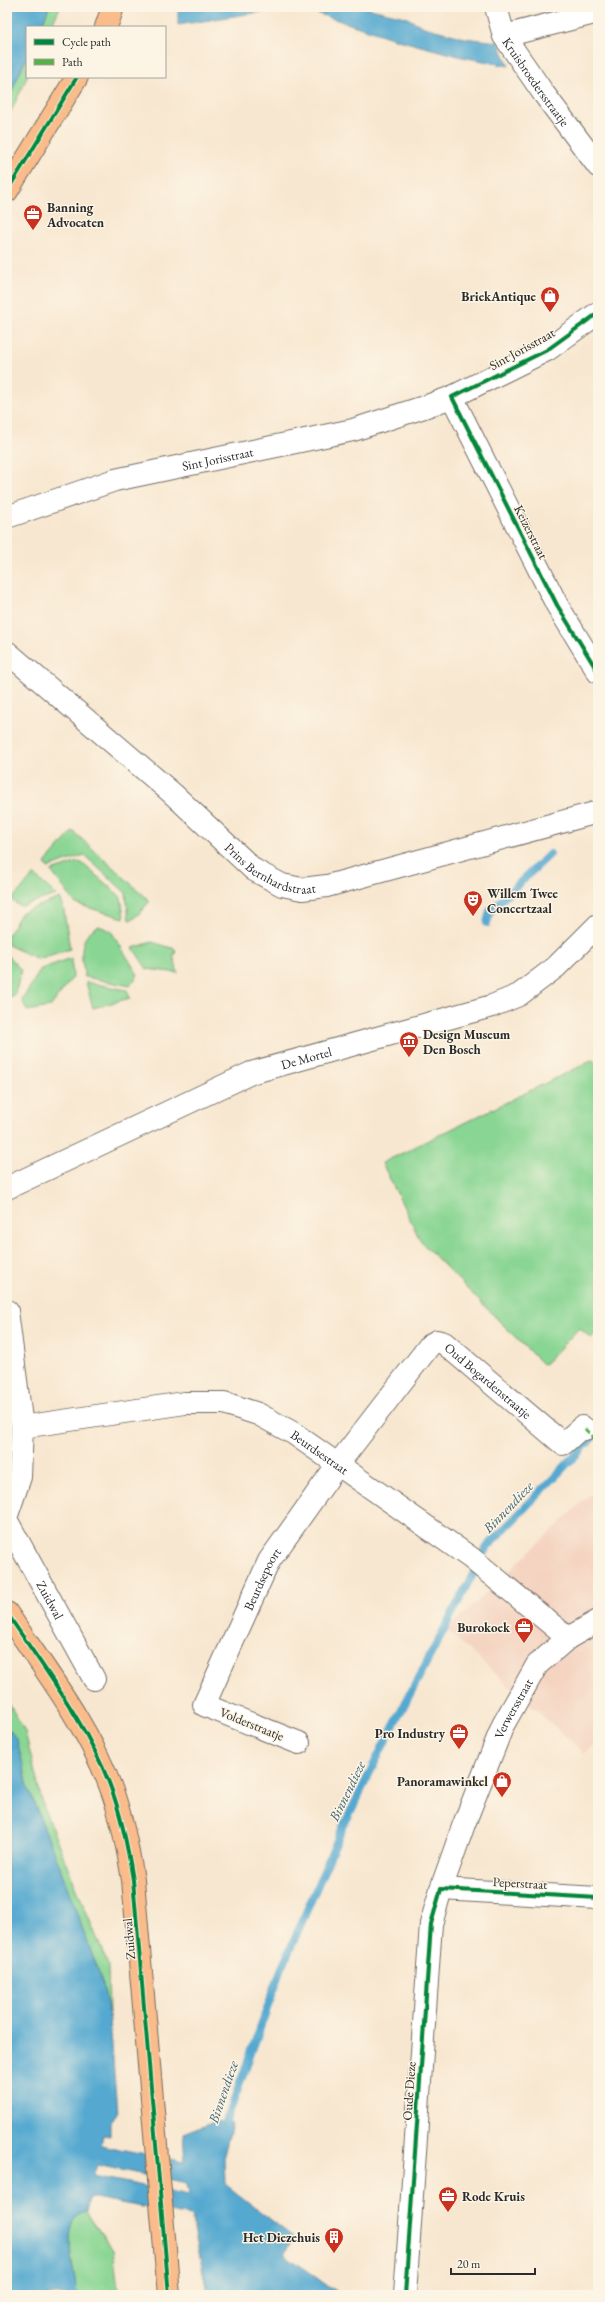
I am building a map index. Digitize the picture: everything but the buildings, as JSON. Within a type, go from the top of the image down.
[{"type":"main road","points":[[106,26],[113,7]]},
{"type":"main road","points":[[7,191],[76,78]]},
{"type":"main road","name":"Zuidwal","points":[[7,1613],[77,1719],[111,1788],[123,1828],[133,1880],[157,2140],[169,2295]]},
{"type":"street","points":[[496,7],[504,36]]},
{"type":"street","name":"Kruisbroedersstraatje","points":[[598,12],[504,36],[544,94],[598,166]]},
{"type":"street","name":"Sint Jorisstraat","points":[[7,517],[115,480],[353,430],[452,397],[547,350],[598,313]]},
{"type":"street","name":"Keizerstraat","points":[[452,397],[557,605],[598,672]]},
{"type":"street","name":"Prins Bernhardstraat","points":[[9,658],[173,794],[254,870],[282,885],[302,889],[327,886],[598,812]]},
{"type":"street","name":"De Mortel","points":[[7,1188],[250,1074],[492,1006],[519,995],[556,967],[598,925]]},
{"type":"street","points":[[7,1311],[22,1427],[20,1477],[7,1516]]},
{"type":"street","name":"Oud Bogardenstraatje","points":[[338,1464],[430,1345],[437,1341],[444,1343],[563,1444],[582,1427],[585,1429]]},
{"type":"street","name":"Beurdsestraat","points":[[22,1427],[185,1403],[224,1403],[258,1414],[293,1433],[471,1558],[568,1638]]},
{"type":"street","name":"Beurdsepoort","points":[[204,1706],[269,1561],[338,1464]]},
{"type":"street","name":"Zuidwal","points":[[7,1521],[94,1679]]},
{"type":"street","name":"Verwersstraat","points":[[464,1824],[503,1725],[537,1665],[568,1638],[598,1621]]},
{"type":"street","name":"Volderstraatje","points":[[204,1706],[299,1743]]},
{"type":"street","name":"Oude Dieze","points":[[405,2295],[431,1924],[441,1889],[464,1824]]},
{"type":"street","name":"Peperstraat","points":[[441,1889],[598,1898]]},
{"type":"shaded area","points":[[598,1487],[598,1743],[584,1753],[447,1630]]},
{"type":"green space","points":[[49,7],[60,7],[51,26],[41,26]]},
{"type":"green space","points":[[26,58],[27,78],[7,120],[7,102]]},
{"type":"green space","points":[[73,831],[150,901],[135,918],[129,920],[126,893],[84,855],[48,868],[45,863]]},
{"type":"green space","points":[[78,862],[82,863],[121,897],[124,918],[76,904],[51,871]]},
{"type":"green space","points":[[34,875],[56,895],[22,906],[18,905],[11,900]]},
{"type":"green space","points":[[60,898],[63,905],[70,949],[38,959],[8,945],[7,936],[22,912]]},
{"type":"green space","points":[[99,926],[111,931],[137,973],[138,975],[130,986],[85,977],[82,963],[82,948],[87,935]]},
{"type":"green space","points":[[152,942],[175,949],[176,954],[173,955],[178,973],[147,969],[133,948]]},
{"type":"green space","points":[[7,955],[21,970],[15,995],[7,998]]},
{"type":"green space","points":[[71,958],[73,977],[50,1007],[27,1011],[22,1000],[41,969]]},
{"type":"green space","points":[[86,982],[127,990],[130,998],[93,1008]]},
{"type":"green space","points":[[593,1060],[598,1067],[598,1331],[591,1338],[579,1328],[546,1363],[542,1364],[421,1242],[382,1163]]},
{"type":"green space","points":[[7,1700],[25,1732],[44,1809],[108,1965],[109,2013],[97,1968],[28,1788],[25,1772],[7,1727]]},
{"type":"green space","points":[[86,2212],[113,2250],[119,2295],[77,2295],[70,2248],[70,2236],[72,2225],[77,2217]]},
{"type":"water","points":[[7,7],[49,7],[41,26],[26,26],[26,58],[7,102]]},
{"type":"water","points":[[178,7],[362,7],[405,17],[424,27],[465,38],[498,42],[509,66],[462,57],[398,40],[313,12],[266,11],[178,25]]},
{"type":"water","points":[[7,1727],[17,1739],[28,1788],[58,1862],[103,1984],[110,2021],[117,2113],[110,2123],[110,2136],[103,2135],[101,2145],[185,2162],[183,2134],[217,2121],[232,2124],[224,2155],[225,2184],[293,2237],[284,2254],[342,2295],[208,2295],[191,2216],[89,2197],[86,2212],[77,2217],[72,2225],[70,2236],[70,2249],[77,2295],[7,2295]],"holes":[[[97,2165],[187,2184],[189,2195],[93,2176]]]},
{"type":"waterway","name":"Binnendieze","points":[[487,923],[490,911],[550,854]]},
{"type":"waterway","name":"Binnendieze","points":[[222,2133],[281,1970],[342,1829],[387,1738],[487,1547],[598,1432]]},
{"type":"marked path","points":[[585,1429],[598,1442]]},
{"type":"cycle path","points":[[7,191],[76,78]]},
{"type":"cycle path","points":[[598,313],[547,350],[452,397],[557,605],[598,672]]},
{"type":"cycle path","points":[[7,1613],[64,1698],[90,1742],[111,1788],[124,1833],[133,1880],[169,2295]]},
{"type":"cycle path","points":[[405,2295],[431,1924],[441,1889],[598,1898]]},
{"type":"place","name":"Banning Advocaten","points":[[33,231]]},
{"type":"place","name":"BriekAntique","points":[[550,313]]},
{"type":"place","name":"Willem Twee Concertzaal","points":[[473,917]]},
{"type":"place","name":"Design Museum Den Bosch","points":[[409,1058]]},
{"type":"place","name":"Burokoek","points":[[524,1644]]},
{"type":"place","name":"Pro Industry","points":[[459,1750]]},
{"type":"place","name":"Panoramawinkel","points":[[502,1798]]},
{"type":"place","name":"Rode Kruis","points":[[448,2213]]},
{"type":"place","name":"Het Diezehuis","points":[[334,2254]]}]
